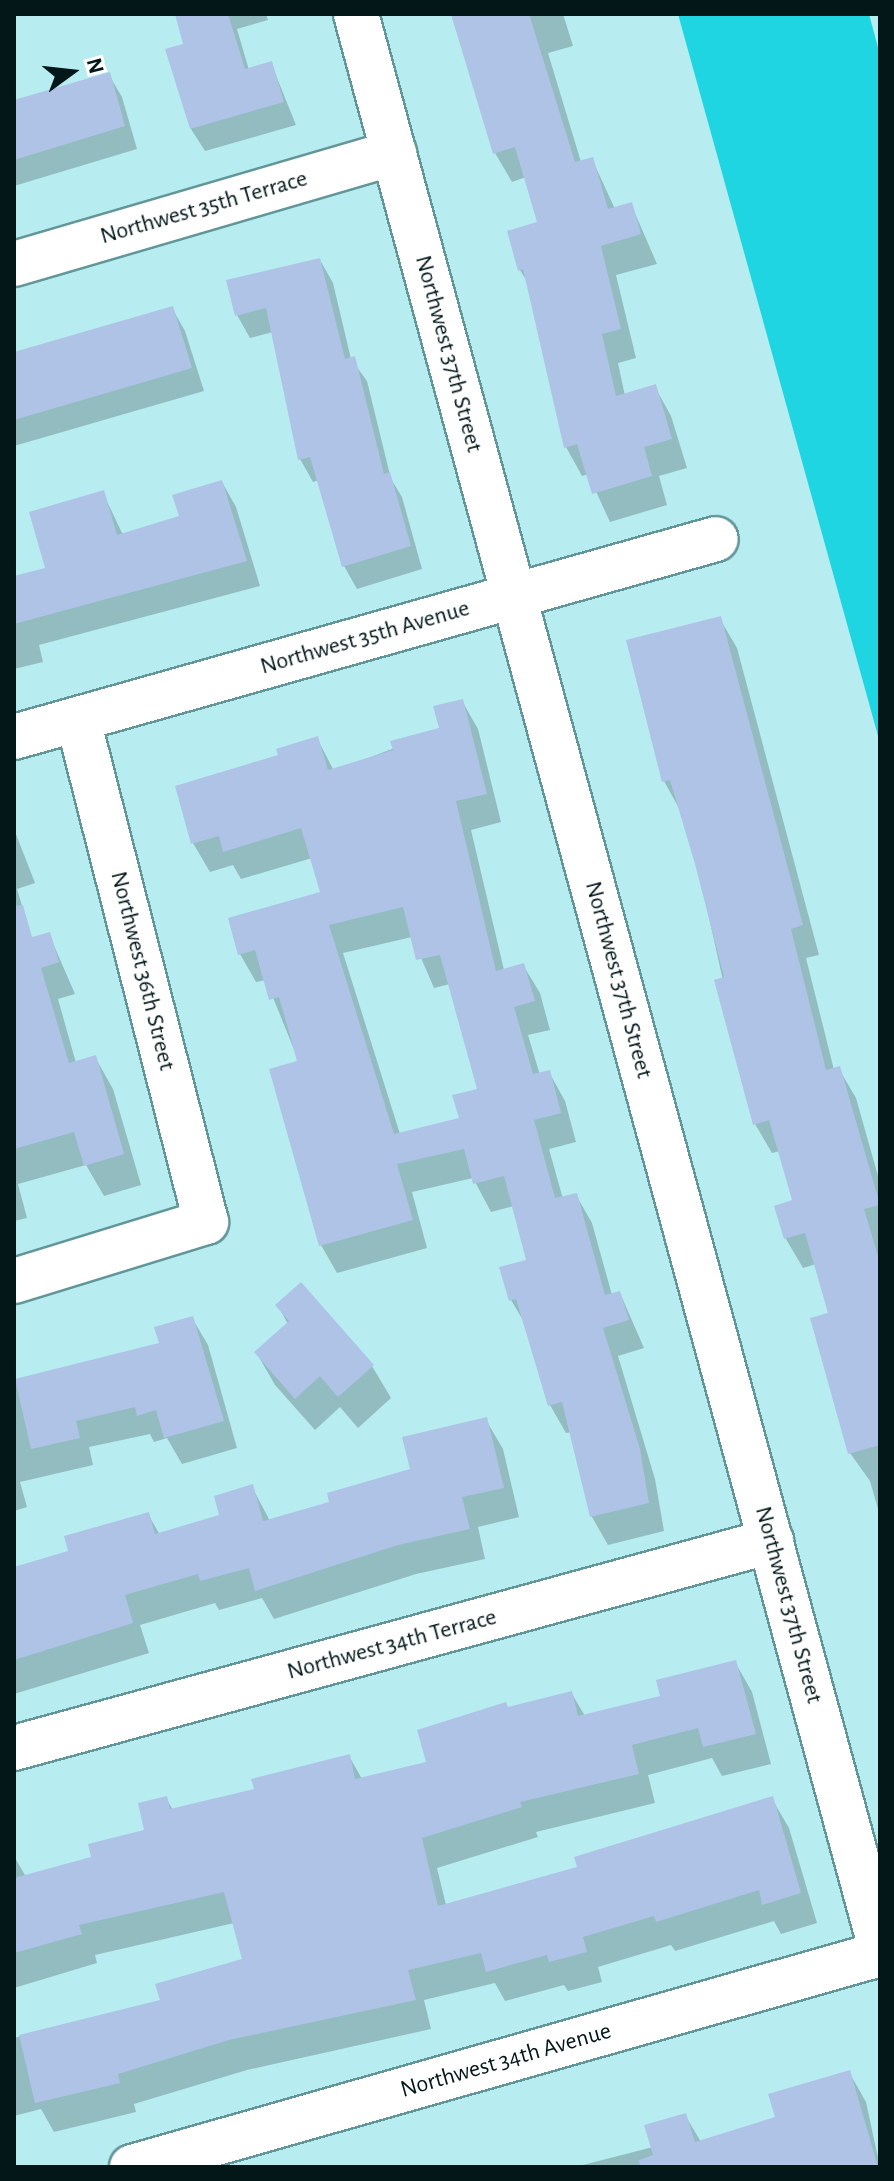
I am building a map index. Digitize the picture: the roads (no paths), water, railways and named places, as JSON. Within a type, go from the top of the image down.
[{"type":"street","name":"Northwest 37th Street","points":[[356,14],[880,1945]]},
{"type":"street","name":"Northwest 35th Terrace","points":[[14,264],[394,153]]},
{"type":"street","name":"Northwest 35th Avenue","points":[[14,737],[716,539]]},
{"type":"street","name":"Northwest 36th Street","points":[[14,1281],[206,1222],[78,720]]},
{"type":"street","name":"Northwest 34th Terrace","points":[[14,1748],[771,1541]]},
{"type":"street","name":"Northwest 34th Avenue","points":[[132,2167],[880,1954]]},
{"type":"water","points":[[678,14],[869,14],[880,55],[880,743]]}]
